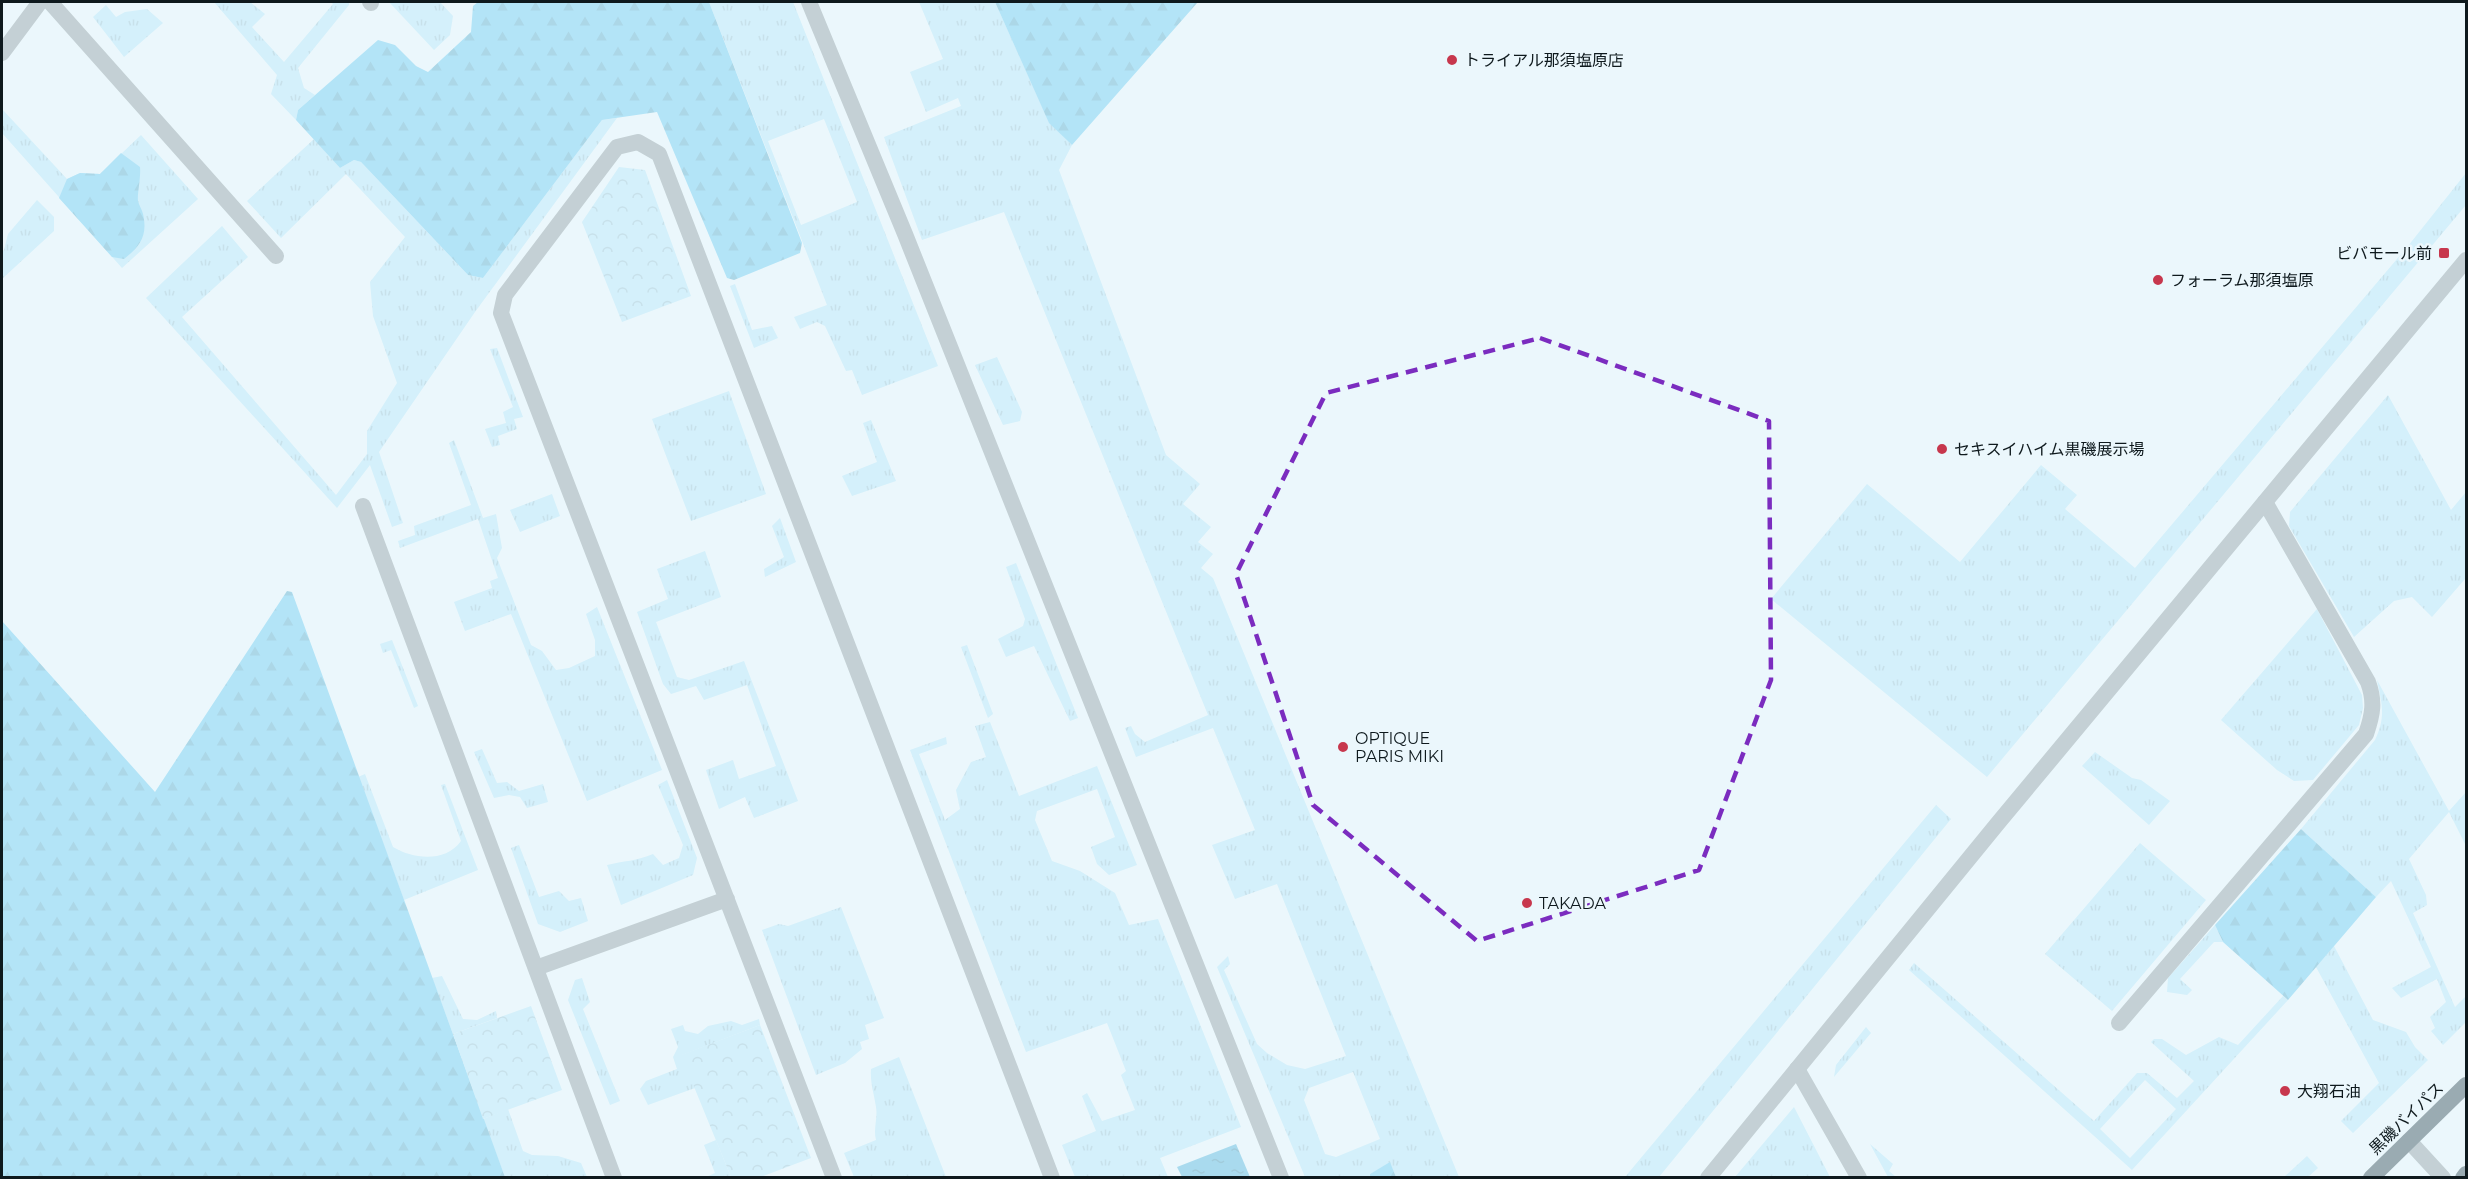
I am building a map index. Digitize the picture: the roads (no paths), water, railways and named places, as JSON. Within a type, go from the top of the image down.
[{"type":"highway","name":"黒磯バイパス","points":[[2371,1178],[2466,1085]]},
{"type":"highway","points":[[2463,1178],[2466,1174]]},
{"type":"street","points":[[2,53],[40,2]]},
{"type":"street","points":[[50,2],[276,256]]},
{"type":"street","points":[[809,2],[910,245],[1281,1178]]},
{"type":"street","points":[[834,1178],[501,313],[505,295],[617,147],[638,142],[660,154],[1052,1178]]},
{"type":"street","points":[[1707,1178],[2466,260]]},
{"type":"street","points":[[2119,1023],[2366,734],[2373,715],[2373,697],[2368,682],[2265,502]]},
{"type":"street","points":[[363,506],[614,1178]]},
{"type":"street","points":[[536,968],[727,899]]},
{"type":"street","points":[[1797,1069],[1859,1178]]},
{"type":"street","points":[[2409,1141],[2443,1178]]},
{"type":"water","points":[[1236,1144],[1250,1177],[1182,1177],[1177,1167]]},
{"type":"place","name":"トライアル那須塩原店","points":[[1452,60]]},
{"type":"place","name":"ビバモール前","points":[[2444,253]]},
{"type":"place","name":"フォーラム那須塩原","points":[[2158,280]]},
{"type":"place","name":"セキスイハイム黒磯展示場","points":[[1942,449]]},
{"type":"place","name":"OPTIQUE PARIS MIKI","points":[[1343,747]]},
{"type":"place","name":"TAKADA","points":[[1527,903]]},
{"type":"place","name":"大翔石油","points":[[2285,1091]]}]
